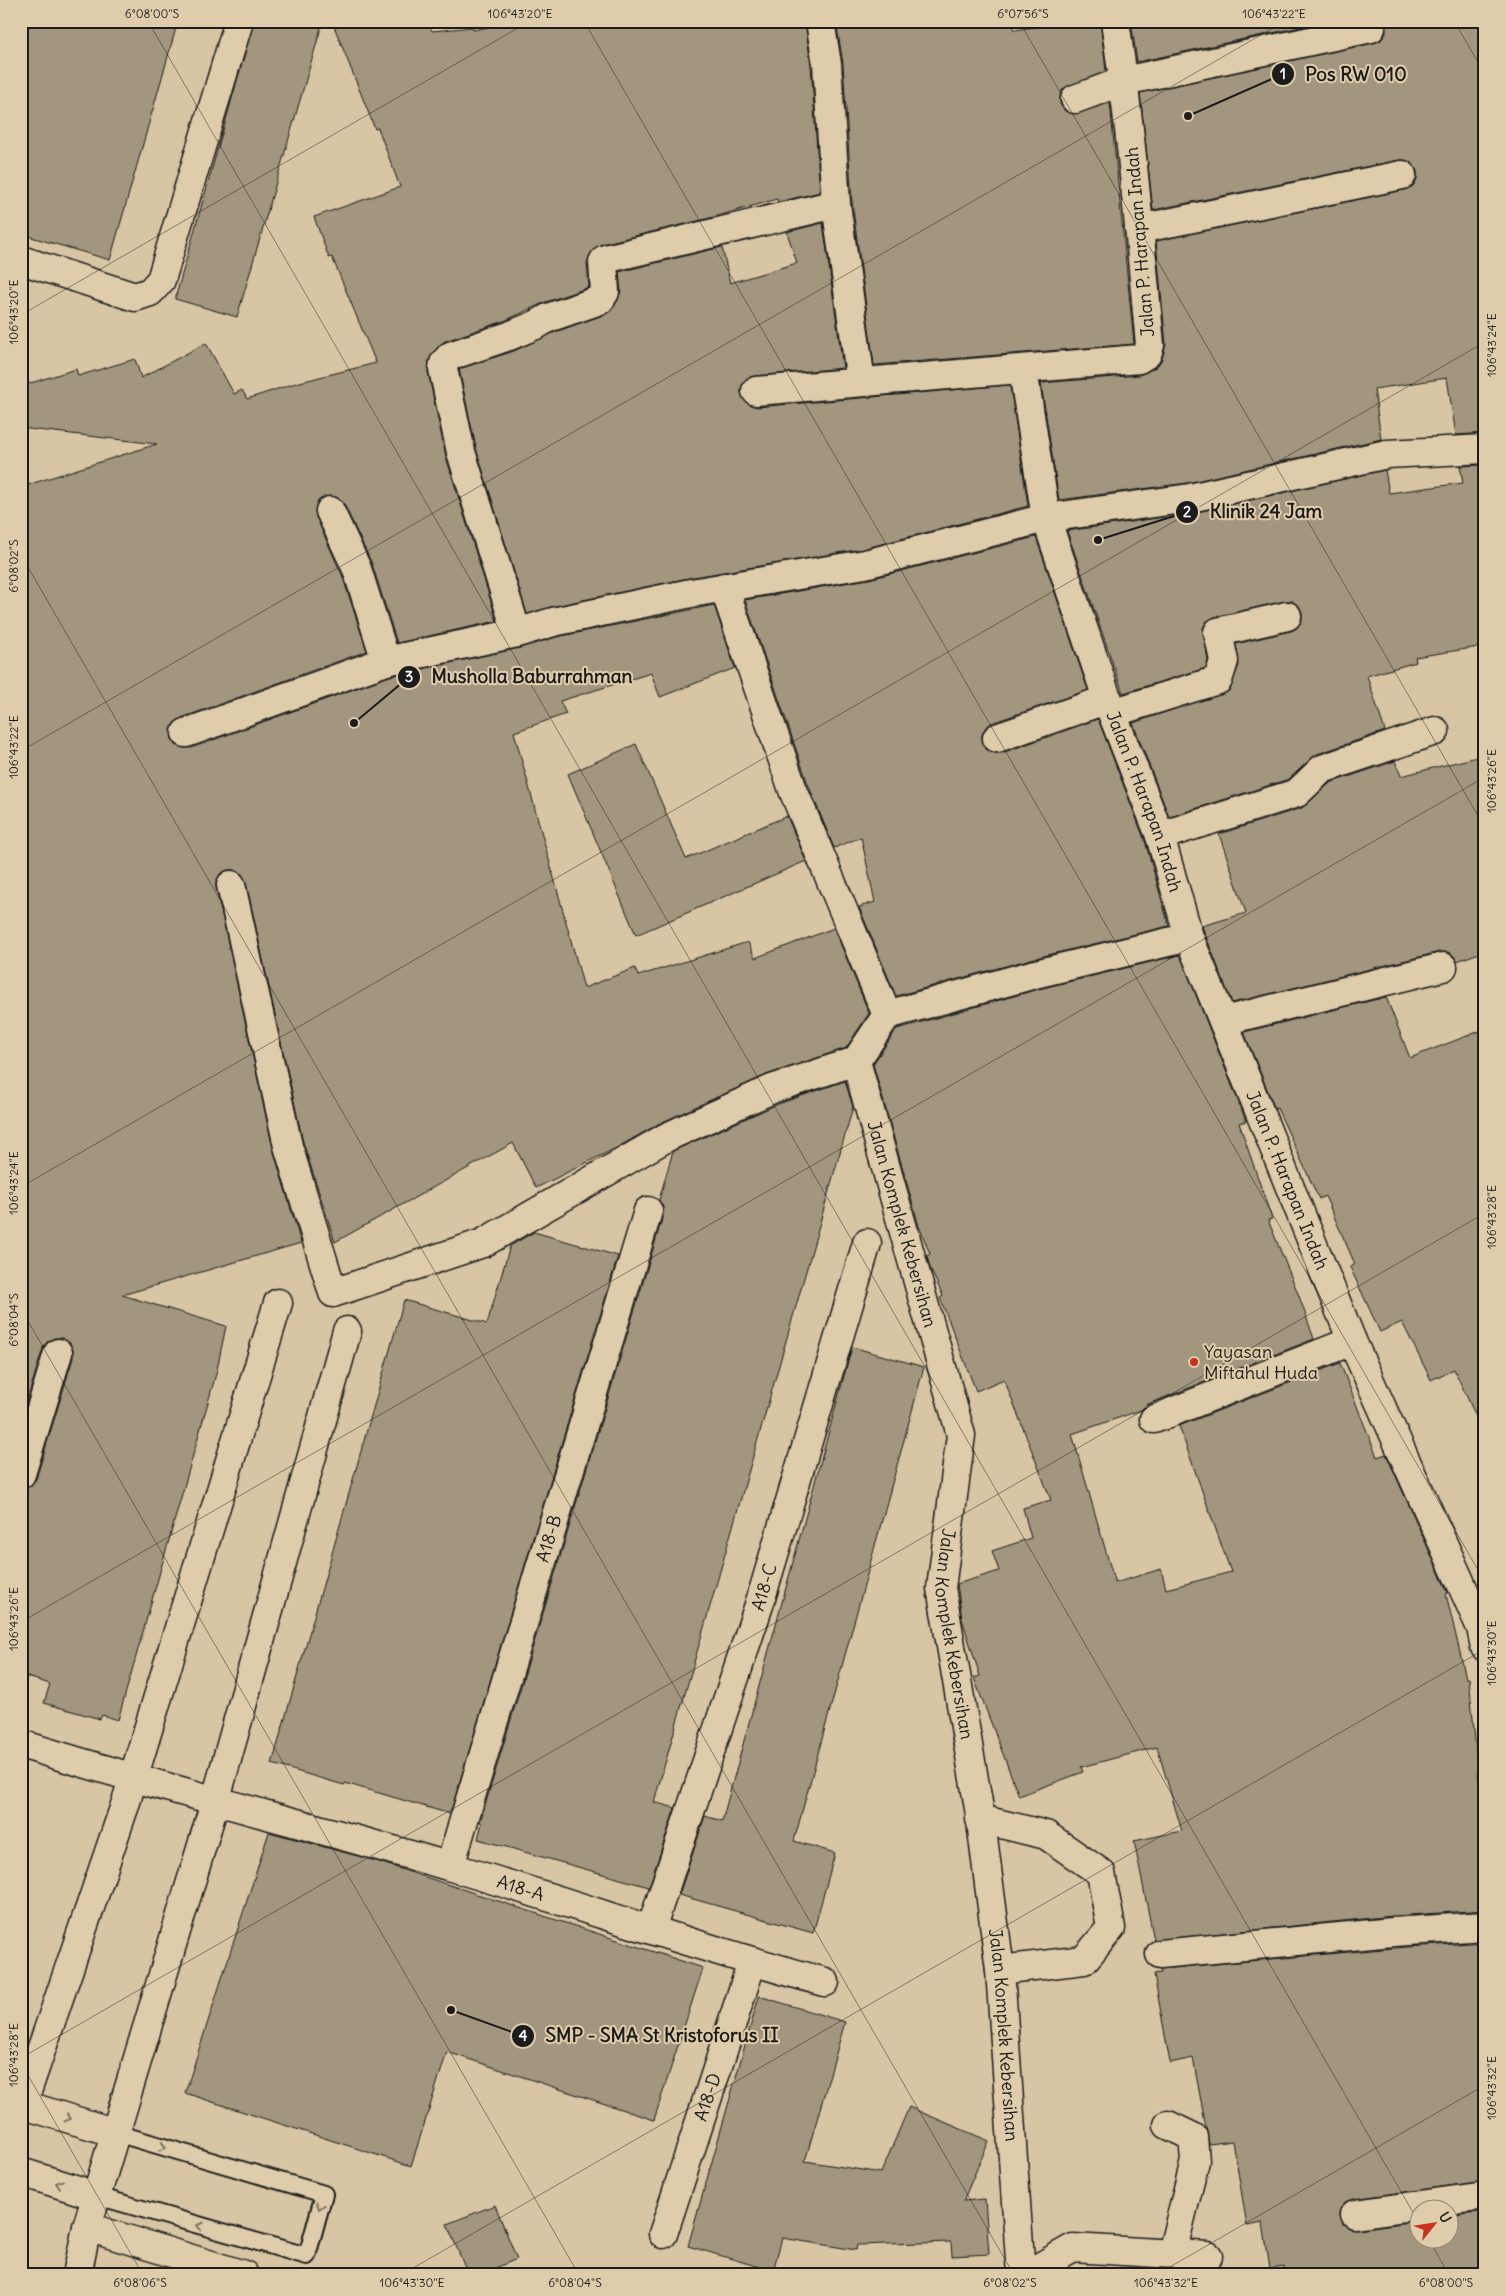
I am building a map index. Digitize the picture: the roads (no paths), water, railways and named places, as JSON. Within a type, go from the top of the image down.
[{"type":"street","points":[[21,260],[135,297],[150,292],[161,280],[240,21]]},
{"type":"street","points":[[820,21],[827,64],[836,204],[861,382]]},
{"type":"street","name":"Jalan P. Harapan Indah","points":[[1115,21],[1124,81],[1139,230],[1155,346],[1147,354],[1139,358],[1023,370],[1046,518],[1110,706],[1160,836],[1189,937],[1352,1341],[1484,1634]]},
{"type":"street","points":[[1075,100],[1124,81],[1371,28]]},
{"type":"street","points":[[1139,230],[1402,175]]},
{"type":"street","points":[[517,633],[461,452],[443,369],[444,362],[450,356],[509,336],[548,318],[600,300],[605,292],[603,262],[605,259],[836,204]]},
{"type":"street","points":[[756,391],[1023,370]]},
{"type":"street","points":[[186,733],[386,662],[517,633],[553,622],[724,587],[865,564],[1046,518],[1190,498],[1387,454],[1485,449]]},
{"type":"street","points":[[330,511],[357,569],[386,662]]},
{"type":"street","points":[[724,587],[793,790],[887,1015]]},
{"type":"street","points":[[997,738],[1110,706],[1218,680],[1224,661],[1218,632],[1287,616]]},
{"type":"street","points":[[1160,836],[1297,793],[1322,769],[1435,731]]},
{"type":"street","points":[[231,885],[288,1146],[333,1293],[483,1243],[667,1137],[772,1089],[856,1061],[887,1015],[1035,974],[1189,937]]},
{"type":"street","points":[[1223,1021],[1443,967]]},
{"type":"street","name":"Jalan Komplek Kebersihan","points":[[856,1061],[961,1435],[941,1588],[980,1819],[1000,1970],[1021,2274]]},
{"type":"street","name":"A18-B","points":[[450,1866],[648,1210]]},
{"type":"street","name":"A18-C","points":[[651,1929],[759,1605],[867,1243]]},
{"type":"street","points":[[116,2133],[22,2105],[133,1778],[278,1303]]},
{"type":"street","points":[[77,2275],[87,2227],[215,1802],[347,1331]]},
{"type":"street","points":[[1154,1419],[1352,1341]]},
{"type":"street","points":[[21,1474],[58,1352]]},
{"type":"street","name":"A18-A","points":[[21,1744],[215,1802],[450,1866],[752,1962],[825,1982]]},
{"type":"street","points":[[980,1819],[1046,1835],[1102,1873],[1111,1928],[1084,1960],[1000,1970]]},
{"type":"street","points":[[1160,1954],[1393,1932],[1485,1926]]},
{"type":"street","name":"A18-D","points":[[662,2234],[752,1962]]},
{"type":"street","points":[[1168,2126],[1193,2137],[1195,2161],[1172,2253]]},
{"type":"street","points":[[21,2172],[97,2196]]},
{"type":"street","points":[[1355,2214],[1485,2196]]},
{"type":"street","points":[[87,2227],[244,2275]]},
{"type":"street","points":[[1021,2274],[1040,2267],[1073,2248],[1208,2256]]},
{"type":"lane","points":[[97,2196],[307,2256],[324,2194],[116,2133]]},
{"type":"place","name":"Pos RW 010","points":[[1188,116]]},
{"type":"place","name":"Klinik 24 Jam","points":[[1098,540]]},
{"type":"place","name":"Musholla Baburrahman","points":[[354,723]]},
{"type":"place","name":"Yayasan Miftahul Huda","points":[[1194,1362]]},
{"type":"place","name":"SMP - SMA St Kristoforus II","points":[[451,2010]]}]
